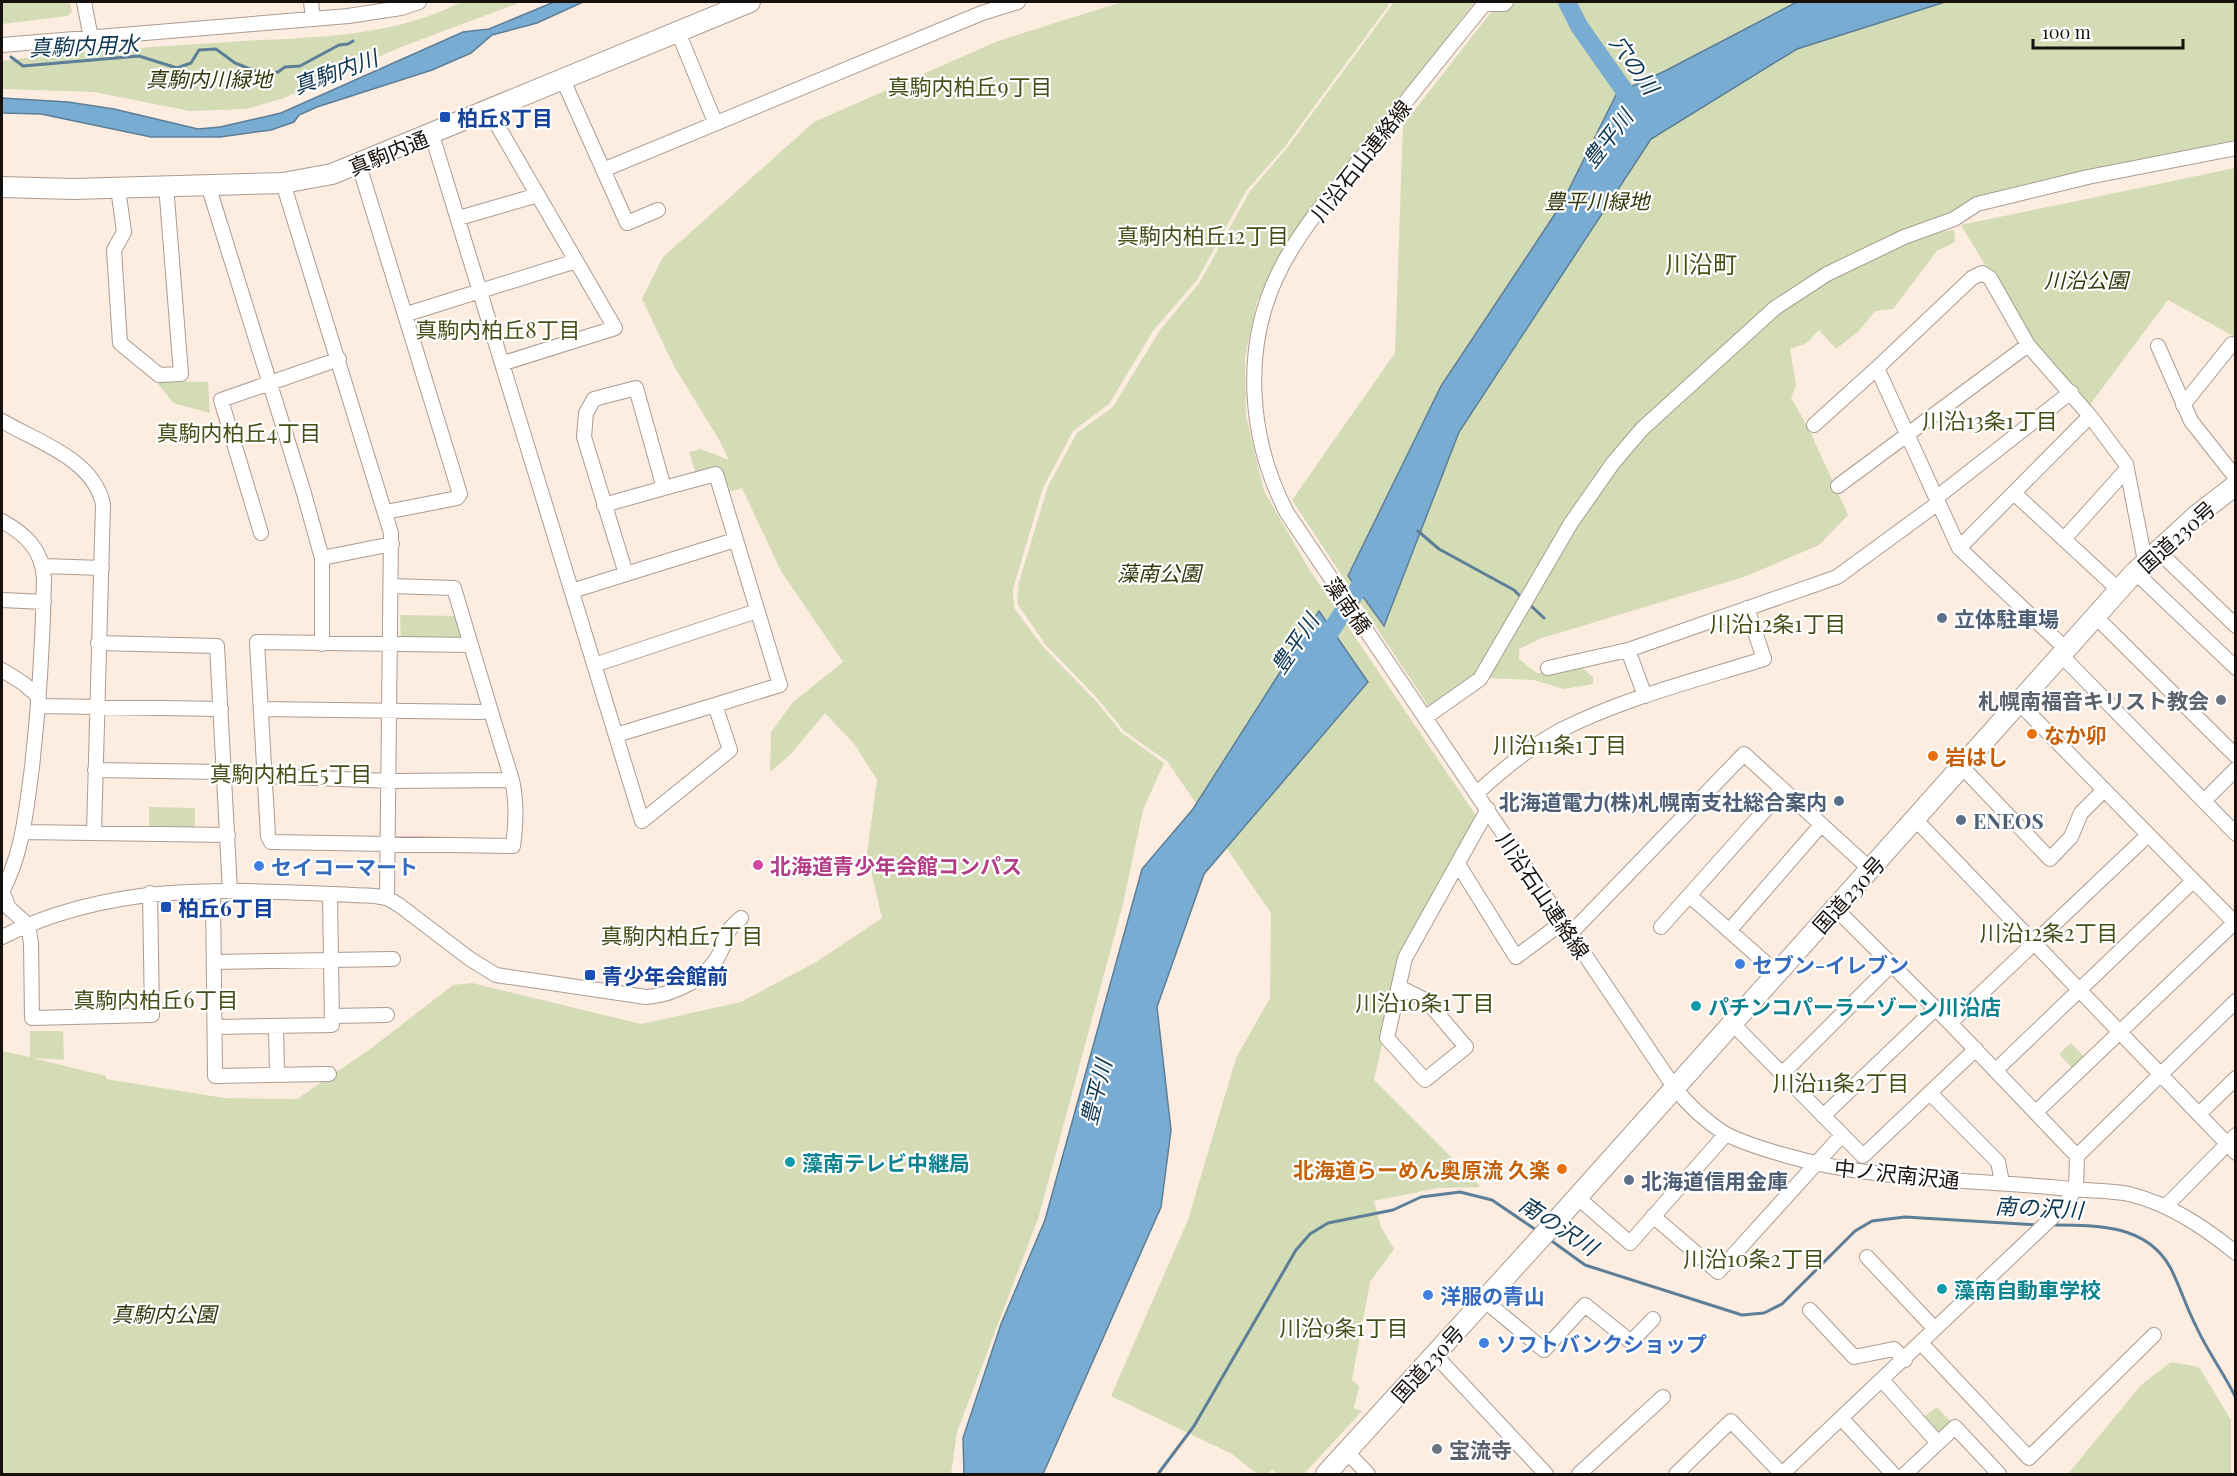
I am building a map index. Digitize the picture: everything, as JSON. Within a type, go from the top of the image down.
[{"type":"highway","name":"真駒内通","points":[[2,187],[118,188],[283,183],[309,180],[359,165],[750,2]]},
{"type":"highway","name":"国道230号","points":[[1326,1474],[1548,1230],[2095,616],[2146,561],[2235,484]]},
{"type":"street","points":[[84,2],[91,38]]},
{"type":"street","points":[[312,2],[312,19]]},
{"type":"street","points":[[2,45],[312,19],[375,12],[419,2]]},
{"type":"street","points":[[603,170],[982,13],[1018,2]]},
{"type":"street","points":[[1485,3],[1504,4],[1506,2]]},
{"type":"street","name":"川沿石山連絡線","points":[[1303,538],[1277,493],[1263,453],[1256,416],[1254,363],[1270,295],[1280,269],[1312,219],[1485,3]]},
{"type":"street","points":[[678,32],[715,122]]},
{"type":"street","points":[[563,80],[627,223],[658,210]]},
{"type":"street","points":[[489,111],[615,328],[504,363]]},
{"type":"street","points":[[432,135],[504,363],[642,821],[730,750],[715,705]]},
{"type":"street","points":[[1426,717],[1480,679],[1571,524],[1613,463],[1642,429],[1775,308],[1827,273],[1904,237],[1954,219],[1977,204],[2098,175],[2235,148]]},
{"type":"street","points":[[359,165],[407,314],[460,494],[457,498],[386,512]]},
{"type":"street","points":[[283,183],[386,512],[392,544],[387,898]]},
{"type":"street","points":[[208,185],[322,558],[322,644]]},
{"type":"street","points":[[118,188],[124,232],[114,250],[120,343],[159,375],[181,374],[166,186]]},
{"type":"street","points":[[459,218],[538,195]]},
{"type":"street","points":[[407,314],[576,261]]},
{"type":"street","points":[[1814,426],[1972,278],[1982,273],[1990,278],[2028,345],[2091,416],[2127,469],[2146,561],[2235,668]]},
{"type":"street","points":[[2183,405],[2232,344]]},
{"type":"street","points":[[1838,486],[2028,345]]},
{"type":"street","points":[[2158,346],[2191,421],[2235,478]]},
{"type":"street","points":[[261,533],[221,400],[269,381],[339,359]]},
{"type":"street","points":[[1877,368],[1959,548],[2063,652],[2235,834]]},
{"type":"street","points":[[626,574],[584,437],[586,413],[594,399],[636,388],[664,488]]},
{"type":"street","points":[[1548,668],[1628,650],[1837,577],[2071,392]]},
{"type":"street","points":[[1959,548],[2091,416]]},
{"type":"street","points":[[2,423],[77,464],[92,477],[103,504],[94,833]]},
{"type":"street","points":[[2064,539],[2127,469]]},
{"type":"street","points":[[604,505],[716,474],[780,685],[616,735]]},
{"type":"street","points":[[2015,494],[2119,590]]},
{"type":"street","points":[[2,520],[28,539],[43,566],[44,602],[39,701],[24,832],[15,864],[2,892],[9,908],[27,925],[31,944],[32,1018],[152,1015],[150,893]]},
{"type":"street","name":"藻南橋","points":[[1303,538],[1396,671]]},
{"type":"street","points":[[572,591],[735,540]]},
{"type":"street","points":[[322,558],[392,544]]},
{"type":"street","points":[[2146,561],[2235,626]]},
{"type":"street","points":[[43,566],[102,568]]},
{"type":"street","points":[[392,586],[454,588],[512,780],[516,822],[513,846],[271,842],[268,836],[257,642],[471,645]]},
{"type":"street","points":[[2,600],[44,602]]},
{"type":"street","points":[[1477,793],[1498,773],[1560,731],[1645,696],[1764,659],[1747,608]]},
{"type":"street","points":[[594,665],[757,611]]},
{"type":"street","points":[[2095,616],[2234,750]]},
{"type":"street","points":[[98,644],[217,646],[230,891]]},
{"type":"street","points":[[1628,650],[1645,696]]},
{"type":"street","points":[[2,670],[39,701],[96,707],[221,709]]},
{"type":"street","name":"川沿石山連絡線","points":[[1396,671],[1674,1087]]},
{"type":"street","points":[[2019,703],[2235,924],[2036,1112]]},
{"type":"street","points":[[261,709],[482,712],[490,710]]},
{"type":"street","points":[[1458,864],[1516,957],[1566,928],[1744,754],[1870,869]]},
{"type":"street","points":[[1962,766],[2050,859],[2071,837],[2081,813],[2104,790]]},
{"type":"street","points":[[2204,801],[2235,769]]},
{"type":"street","points":[[95,770],[224,772]]},
{"type":"street","points":[[265,776],[390,781],[512,780]]},
{"type":"street","points":[[1661,927],[1783,790]]},
{"type":"street","points":[[1399,987],[1427,1001],[1466,1047],[1425,1080],[1387,1038],[1399,987],[1406,958],[1488,809]]},
{"type":"street","points":[[1915,819],[2199,1114],[2233,1144],[2166,1206]]},
{"type":"street","points":[[1729,931],[1821,825]]},
{"type":"street","points":[[24,832],[228,835]]},
{"type":"street","points":[[1950,1023],[2148,835]]},
{"type":"street","points":[[1996,1070],[2193,881]]},
{"type":"street","points":[[213,891],[215,1076],[329,1074]]},
{"type":"street","points":[[2,937],[27,925],[94,903],[150,893],[230,891],[387,898],[496,975],[636,997],[669,994],[689,983],[719,956],[727,930],[741,918]]},
{"type":"street","points":[[216,1027],[332,1025],[330,895]]},
{"type":"street","points":[[1690,896],[1777,973]]},
{"type":"street","points":[[1835,908],[1936,1008],[2077,1156]]},
{"type":"street","points":[[215,962],[393,959]]},
{"type":"street","points":[[1782,1074],[1892,964]]},
{"type":"street","points":[[1676,1474],[1731,1421],[1782,1474],[1883,1382],[2058,1212],[2076,1189],[2077,1156],[2235,1001]]},
{"type":"street","points":[[1824,1116],[1936,1008]]},
{"type":"street","points":[[332,1017],[387,1015]]},
{"type":"street","points":[[1732,1023],[1863,1156],[1976,1049]]},
{"type":"street","points":[[276,1026],[277,1075]]},
{"type":"street","points":[[2199,1114],[2235,1078]]},
{"type":"street","name":"中ノ沢南沢通","points":[[1674,1087],[1689,1106],[1726,1134],[1758,1147],[1817,1165],[1884,1176],[2002,1182],[2128,1194],[2166,1206],[2207,1230],[2235,1253]]},
{"type":"street","points":[[1930,1093],[1998,1162],[2002,1182]]},
{"type":"street","points":[[1577,1197],[1630,1243],[1726,1134]]},
{"type":"street","points":[[1653,1216],[1718,1272],[1842,1135]]},
{"type":"street","points":[[1867,1257],[1935,1329]]},
{"type":"street","points":[[1484,1300],[1544,1350],[1585,1305],[1631,1342],[1653,1319]]},
{"type":"street","points":[[1810,1310],[1854,1358],[1894,1349],[1905,1360]]},
{"type":"street","points":[[1921,1343],[2029,1458],[2154,1335]]},
{"type":"street","points":[[1435,1355],[1546,1474]]},
{"type":"street","points":[[1883,1382],[1938,1443]]},
{"type":"street","points":[[1579,1474],[1662,1396]]},
{"type":"street","points":[[1842,1419],[1893,1474]]},
{"type":"street","points":[[1905,1474],[1955,1427],[1993,1473]]},
{"type":"street","points":[[1347,1452],[1368,1474]]},
{"type":"green space","points":[[2,2],[70,2],[72,12],[68,16],[2,24]]},
{"type":"green space","name":"真駒内川緑地","points":[[461,2],[521,2],[401,47],[284,98],[246,109],[190,111],[94,92],[2,89],[2,61],[92,51],[355,33],[409,22],[435,14]]},
{"type":"green space","name":"真駒内公園","points":[[1122,2],[1391,2],[1283,149],[1246,191],[1197,280],[1153,331],[1109,404],[1073,431],[1043,488],[1013,589],[1014,608],[1044,648],[1096,701],[1122,733],[1164,763],[1143,810],[1123,904],[1039,1216],[957,1432],[951,1474],[2,1474],[2,1051],[30,1057],[30,1031],[63,1031],[64,1060],[33,1058],[106,1076],[106,1079],[224,1098],[297,1099],[369,1050],[453,985],[472,983],[641,1024],[741,1002],[816,962],[882,918],[867,853],[877,780],[855,745],[825,713],[790,755],[770,772],[771,732],[793,702],[843,662],[781,571],[742,488],[729,492],[720,466],[695,471],[689,452],[701,449],[729,460],[674,366],[642,299],[663,257],[814,122],[998,41]]},
{"type":"green space","name":"藻南公園","points":[[1394,2],[1475,2],[1361,145],[1287,246],[1257,302],[1245,357],[1246,416],[1264,491],[1309,569],[1479,820],[1424,918],[1387,1022],[1374,1080],[1481,1187],[1438,1188],[1374,1201],[1381,1227],[1394,1249],[1370,1282],[1352,1380],[1359,1386],[1354,1408],[1362,1411],[1304,1474],[1278,1474],[1272,1470],[1267,1474],[1257,1474],[1232,1454],[1111,1396],[1188,1220],[1236,1058],[1270,998],[1271,913],[1167,761],[1124,731],[1098,699],[1045,644],[1017,603],[1019,582],[1048,486],[1077,433],[1113,407],[1160,330],[1200,282],[1250,191],[1287,148]]},
{"type":"green space","name":"豊平川緑地","points":[[1499,2],[2235,2],[2235,142],[1983,197],[1840,260],[1635,431],[1479,675],[1431,710],[1292,500],[1395,353],[1403,125]]},
{"type":"green space","name":"川沿公園","points":[[2235,168],[2235,337],[2168,300],[2089,406],[2031,341],[1961,225]]},
{"type":"green space","points":[[1954,230],[1955,242],[1937,251],[1893,309],[1875,311],[1859,331],[1836,349],[1819,330],[1807,343],[1790,349],[1796,385],[1791,398],[1808,427],[1848,515],[1819,545],[1744,577],[1542,638],[1519,649],[1519,659],[1537,673],[1582,668],[1593,677],[1593,684],[1564,689],[1534,680],[1489,678],[1593,500],[1619,462],[1644,433],[1772,316],[1830,277],[1928,234]]},
{"type":"green space","points":[[156,381],[208,382],[210,413],[173,403]]},
{"type":"green space","points":[[400,615],[460,616],[467,641],[401,641]]},
{"type":"green space","points":[[149,807],[195,808],[195,833],[149,834]]},
{"type":"green space","points":[[2071,1043],[2087,1060],[2075,1071],[2059,1054]]},
{"type":"green space","points":[[2171,1362],[2199,1367],[2231,1420],[2231,1474],[2068,1474],[2141,1385]]},
{"type":"green space","points":[[1937,1407],[1952,1423],[1940,1435],[1924,1417]]},
{"type":"water","points":[[554,2],[583,2],[537,23],[492,35],[471,53],[432,70],[317,107],[299,115],[294,122],[271,130],[220,137],[151,137],[41,114],[2,113],[2,98],[68,102],[114,109],[198,129],[220,127],[281,113],[463,32],[489,29]]},
{"type":"water","points":[[1797,2],[1945,2],[1797,49],[1651,139],[1459,432],[1384,626],[1348,576],[1441,386],[1561,205],[1617,93],[1665,71]]},
{"type":"water","points":[[1319,611],[1368,682],[1204,874],[1157,1007],[1171,1130],[1161,1207],[1043,1474],[964,1474],[963,1438],[1001,1324],[1045,1220],[1142,869],[1193,809]]},
{"type":"waterway","name":"穴の川","points":[[1567,2],[1579,26],[1638,110]]},
{"type":"waterway","name":"真駒内用水","points":[[11,57],[23,66],[139,56],[177,68],[191,63],[199,50],[216,49],[235,63],[263,74],[278,72],[285,67],[300,66],[339,45],[353,41]]},
{"type":"waterway","points":[[1418,531],[1439,549],[1514,590],[1523,599]]},
{"type":"waterway","name":"豊平川","points":[[1319,649],[1371,569]]},
{"type":"waterway","points":[[1528,603],[1544,618]]},
{"type":"waterway","name":"南の沢川","points":[[1158,1474],[1194,1426],[1296,1250],[1310,1234],[1328,1223],[1393,1210],[1421,1197],[1460,1192],[1492,1200],[1539,1232]]},
{"type":"waterway","name":"南の沢川","points":[[1549,1239],[1585,1265],[1742,1315],[1764,1313],[1782,1304],[1855,1231],[1872,1221],[1905,1217],[2037,1225]]},
{"type":"waterway","name":"南の沢川","points":[[2052,1225],[2118,1230],[2148,1242],[2160,1253],[2170,1267],[2200,1335],[2236,1398]]},
{"type":"place","name":"柏丘8丁目","points":[[445,117]]},
{"type":"place","name":"立体駐車場","points":[[1942,618]]},
{"type":"place","name":"札幌南福音キリスト教会","points":[[2221,700]]},
{"type":"place","name":"なか卯","points":[[2032,734]]},
{"type":"place","name":"岩はし","points":[[1933,756]]},
{"type":"place","name":"北海道電力(株)札幌南支社総合案内","points":[[1839,801]]},
{"type":"place","name":"ENEOS","points":[[1961,820]]},
{"type":"place","name":"北海道青少年会館コンパス","points":[[758,865]]},
{"type":"place","name":"セイコーマート","points":[[259,866]]},
{"type":"place","name":"柏丘6丁目","points":[[166,907]]},
{"type":"place","name":"セブン-イレブン","points":[[1740,964]]},
{"type":"place","name":"青少年会館前","points":[[590,975]]},
{"type":"place","name":"パチンコパーラーゾーン川沿店","points":[[1696,1006]]},
{"type":"place","name":"藻南テレビ中継局","points":[[790,1162]]},
{"type":"place","name":"北海道らーめん奥原流 久楽","points":[[1562,1169]]},
{"type":"place","name":"北海道信用金庫","points":[[1629,1180]]},
{"type":"place","name":"藻南自動車学校","points":[[1942,1289]]},
{"type":"place","name":"洋服の青山","points":[[1428,1295]]},
{"type":"place","name":"ソフトバンクショップ","points":[[1484,1343]]},
{"type":"place","name":"宝流寺","points":[[1437,1449]]},
{"type":"district","name":"真駒内柏丘9丁目","points":[[970,86]]},
{"type":"district","name":"真駒内柏丘12丁目","points":[[1203,235]]},
{"type":"district","name":"川沿町","points":[[1701,263]]},
{"type":"district","name":"真駒内柏丘8丁目","points":[[498,329]]},
{"type":"district","name":"川沿13条1丁目","points":[[1990,420]]},
{"type":"district","name":"真駒内柏丘4丁目","points":[[239,432]]},
{"type":"district","name":"川沿12条1丁目","points":[[1778,623]]},
{"type":"district","name":"川沿11条1丁目","points":[[1560,744]]},
{"type":"district","name":"真駒内柏丘5丁目","points":[[291,773]]},
{"type":"district","name":"川沿12条2丁目","points":[[2049,932]]},
{"type":"district","name":"真駒内柏丘7丁目","points":[[682,935]]},
{"type":"district","name":"真駒内柏丘6丁目","points":[[156,999]]},
{"type":"district","name":"川沿10条1丁目","points":[[1425,1002]]},
{"type":"district","name":"川沿11条2丁目","points":[[1841,1082]]},
{"type":"district","name":"川沿10条2丁目","points":[[1754,1258]]},
{"type":"district","name":"川沿9条1丁目","points":[[1344,1327]]},
{"type":"water label","name":"真駒内川","points":[[335,71]]}]
